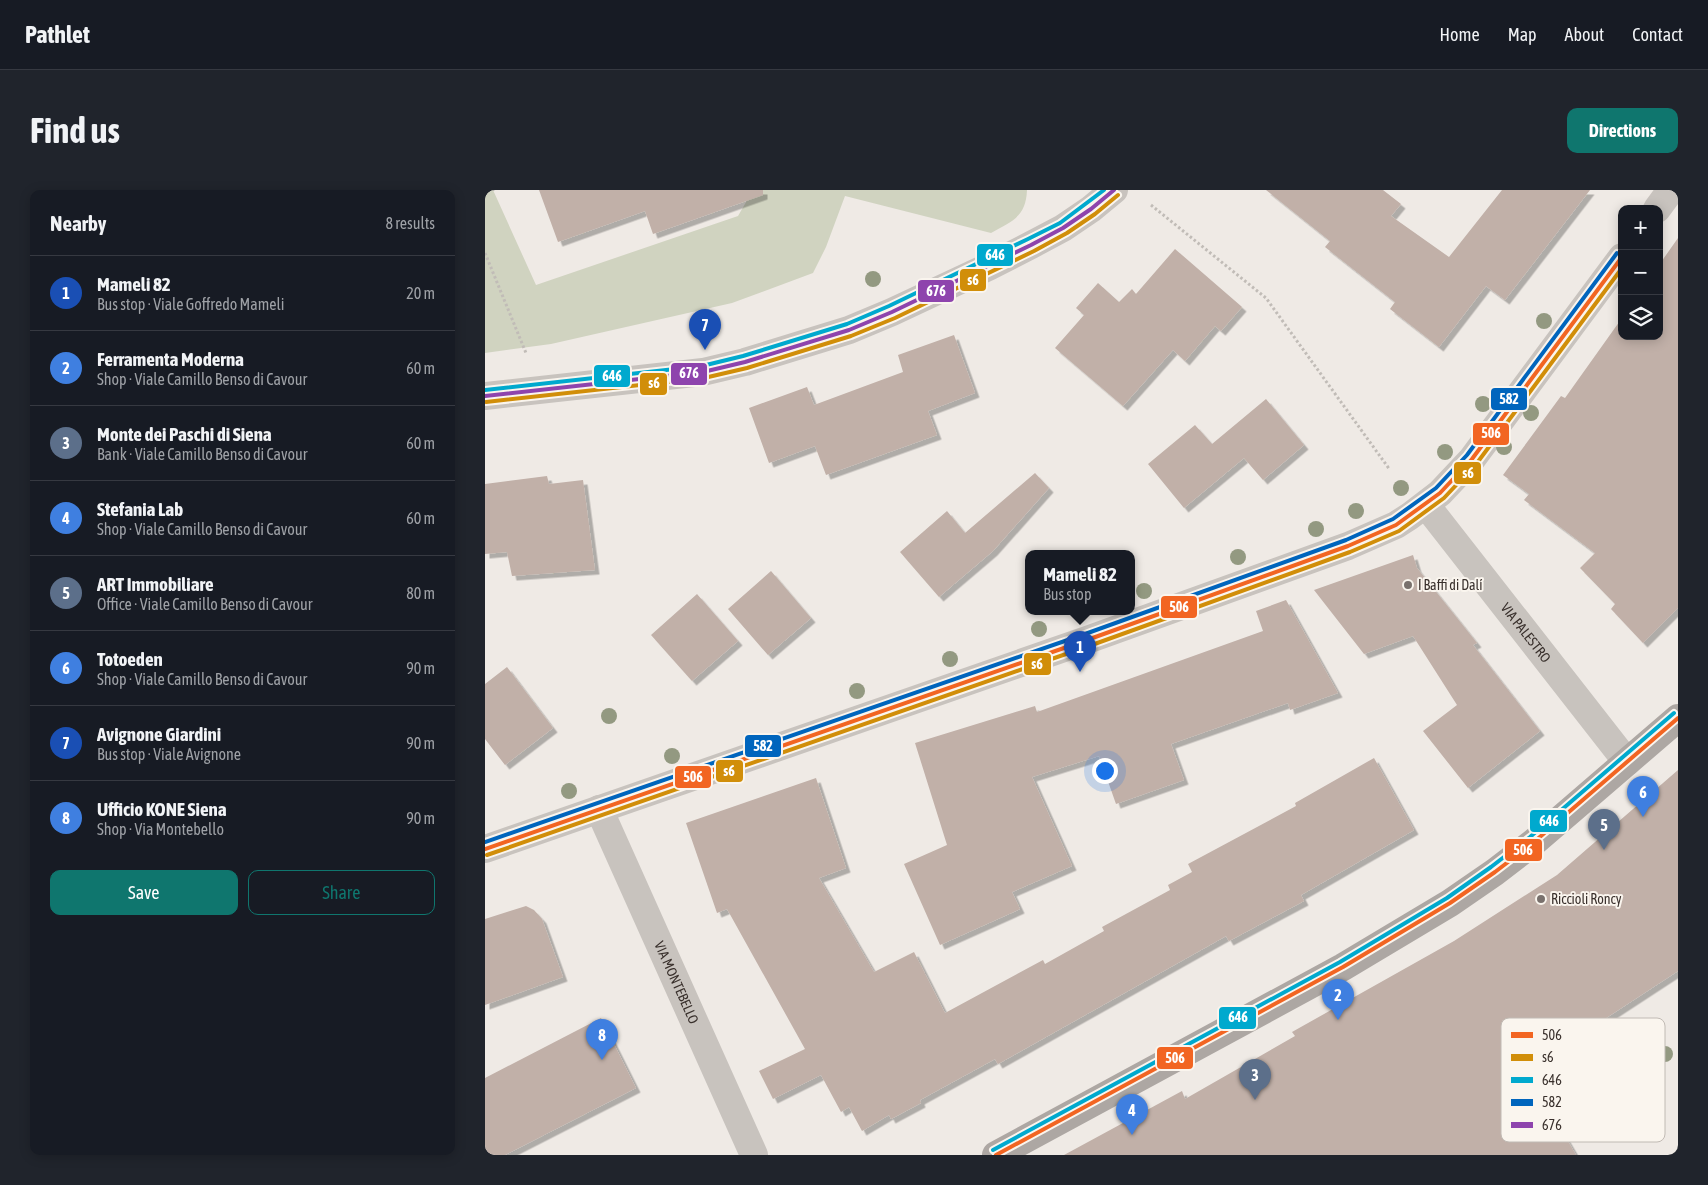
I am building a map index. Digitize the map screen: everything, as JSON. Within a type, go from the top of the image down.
[{"type":"main road","points":[[997,1155],[1343,967],[1438,910],[1495,872],[1529,846],[1678,718]]},
{"type":"street","points":[[485,396],[703,372],[745,362],[832,335],[877,318],[1006,258],[1063,228],[1114,190]]},
{"type":"street","points":[[1660,205],[1671,190]]},
{"type":"street","points":[[485,849],[1087,640],[1348,546],[1396,525],[1426,505],[1454,479],[1488,438],[1618,262]]},
{"type":"street","name":"VIA PALESTRO","points":[[1426,505],[1627,762]]},
{"type":"street","name":"VIA MONTEBELLO","points":[[599,809],[754,1155]]},
{"type":"path","points":[[1151,205],[1266,298],[1390,470]]},
{"type":"path","points":[[485,253],[526,354]]},
{"type":"green space","points":[[485,190],[493,190],[536,285],[738,216],[753,190],[1027,190],[1024,206],[1017,217],[991,233],[845,196],[826,247],[813,273],[732,303],[551,344],[485,353]]},
{"type":"building","points":[[539,190],[763,190],[763,195],[653,234],[645,211],[558,242]]},
{"type":"building","points":[[1266,190],[1383,190],[1401,204],[1391,216],[1449,257],[1502,190],[1590,190],[1505,300],[1486,286],[1439,347],[1390,309],[1395,302],[1325,247],[1330,241]]},
{"type":"building","points":[[1678,238],[1678,608],[1643,643],[1611,609],[1615,604],[1580,568],[1595,553],[1524,500],[1529,494],[1503,475],[1561,396],[1565,398],[1618,324],[1618,340],[1663,340],[1663,259]]},
{"type":"building","points":[[1175,249],[1242,307],[1221,331],[1215,326],[1185,361],[1173,350],[1123,406],[1055,348],[1084,315],[1076,308],[1098,283],[1119,302],[1132,289],[1136,294]]},
{"type":"building","points":[[954,335],[975,393],[928,411],[937,435],[826,475],[815,446],[769,463],[749,408],[807,387],[814,405],[903,372],[898,355]]},
{"type":"building","points":[[1266,399],[1304,445],[1263,480],[1244,458],[1184,508],[1148,464],[1195,425],[1212,444]]},
{"type":"building","points":[[1035,473],[1049,488],[993,551],[939,597],[900,552],[947,511],[965,533]]},
{"type":"building","points":[[547,476],[549,484],[583,480],[595,570],[512,576],[507,552],[485,554],[485,484]]},
{"type":"building","points":[[1413,555],[1417,568],[1477,643],[1473,645],[1540,731],[1468,788],[1423,731],[1457,705],[1413,636],[1364,654],[1314,590]]},
{"type":"building","points":[[771,571],[811,618],[768,655],[728,609]]},
{"type":"building","points":[[697,594],[738,641],[692,681],[651,635]]},
{"type":"building","points":[[1286,600],[1338,693],[1290,710],[1288,703],[1171,744],[1184,780],[1116,804],[1099,756],[1032,777],[1072,866],[1012,892],[1020,909],[940,945],[904,864],[947,845],[915,743],[1035,706],[1037,712],[1263,631],[1256,611]]},
{"type":"building","points":[[507,667],[553,728],[505,765],[485,739],[485,684]]},
{"type":"building","points":[[1374,758],[1414,830],[1301,895],[1304,901],[1229,941],[1226,936],[998,1064],[995,1059],[920,1100],[921,1103],[891,1119],[889,1115],[862,1131],[849,1107],[841,1112],[821,1075],[773,1099],[759,1071],[805,1049],[727,909],[717,913],[686,823],[816,778],[846,868],[819,878],[874,972],[914,952],[945,1013],[1043,960],[1045,964],[1104,931],[1102,927],[1170,890],[1168,885],[1192,872],[1188,864],[1296,806],[1295,803]]},
{"type":"building","points":[[1678,770],[1678,971],[1606,1018],[1501,1018],[1501,1142],[1568,1142],[1576,1155],[1064,1155],[1182,1091],[1185,1099],[1295,1036],[1292,1032],[1454,941],[1557,875]]},
{"type":"building","points":[[526,906],[534,910],[542,919],[563,977],[485,1005],[485,919]]},
{"type":"building","points":[[601,1018],[636,1088],[505,1155],[485,1155],[485,1078]]},
{"type":"transit line","name":"646","points":[[485,390],[702,366],[743,356],[847,324],[889,306],[1060,223],[1104,190]]},
{"type":"transit line","name":"676","points":[[485,396],[703,372],[745,362],[849,330],[892,312],[1031,245],[1063,228],[1114,190]]},
{"type":"transit line","name":"s6","points":[[486,402],[704,378],[747,368],[851,336],[895,318],[1034,251],[1067,233],[1118,195]]},
{"type":"transit line","name":"582","points":[[485,842],[1085,634],[1346,540],[1393,519],[1436,488],[1467,455],[1617,253]]},
{"type":"transit line","name":"506","points":[[485,849],[1087,640],[1348,546],[1396,525],[1440,493],[1472,459],[1618,262]]},
{"type":"transit line","name":"s6","points":[[487,855],[1089,646],[1350,552],[1399,531],[1444,498],[1477,463],[1618,273]]},
{"type":"transit line","name":"646","points":[[993,1150],[1340,962],[1447,898],[1530,837],[1674,713]]},
{"type":"transit line","name":"506","points":[[996,1155],[1343,967],[1450,903],[1534,842],[1678,718]]},
{"type":"place","name":"Avignone Giardini","points":[[705,350]]},
{"type":"place","name":"I Baffi di Dalí","points":[[1408,585]]},
{"type":"place","name":"Mameli 82","points":[[1080,672]]},
{"type":"place","name":"Totoeden","points":[[1643,817]]},
{"type":"place","name":"ART Immobiliare","points":[[1604,850]]},
{"type":"place","name":"Riccioli Roncy","points":[[1541,899]]},
{"type":"place","name":"Ferramenta Moderna","points":[[1338,1020]]},
{"type":"place","name":"Ufficio KONE Siena","points":[[602,1060]]},
{"type":"place","name":"Monte dei Paschi di Siena","points":[[1255,1100]]},
{"type":"place","name":"Stefania Lab","points":[[1132,1135]]}]
